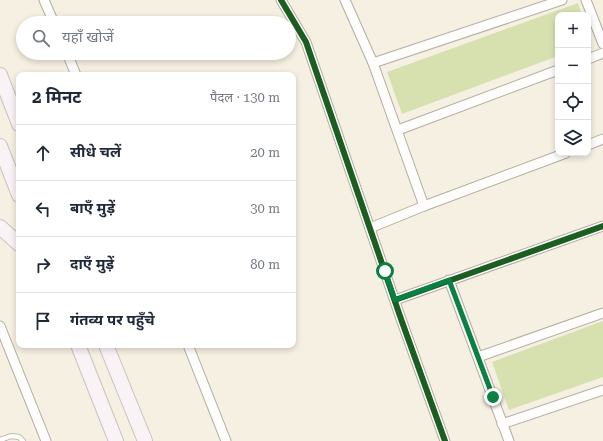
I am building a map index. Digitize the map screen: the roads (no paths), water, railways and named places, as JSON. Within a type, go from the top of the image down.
[{"type":"main road","points":[[0,75],[16,116]]},
{"type":"main road","points":[[0,146],[16,187]]},
{"type":"main road","points":[[0,227],[16,241]]},
{"type":"main road","points":[[79,348],[116,441]]},
{"type":"main road","points":[[107,348],[145,441]]},
{"type":"street","points":[[44,0],[51,16]]},
{"type":"street","points":[[281,0],[291,16]]},
{"type":"street","points":[[345,0],[373,63],[424,206]]},
{"type":"street","points":[[373,63],[562,0]]},
{"type":"street","points":[[586,0],[603,44]]},
{"type":"street","points":[[296,25],[306,42],[445,441]]},
{"type":"street","points":[[591,58],[603,53]]},
{"type":"street","points":[[70,60],[75,72]]},
{"type":"street","points":[[398,130],[555,71]]},
{"type":"street","points":[[591,144],[603,139]]},
{"type":"street","points":[[370,228],[424,206],[558,156]]},
{"type":"street","points":[[395,300],[603,226]]},
{"type":"street","points":[[449,280],[509,441]]},
{"type":"street","points":[[478,357],[603,313]]},
{"type":"street","points":[[0,326],[46,441]]},
{"type":"street","points":[[189,348],[226,441]]},
{"type":"street","points":[[502,424],[603,390]]},
{"type":"lane","points":[[0,440],[11,436],[19,436],[22,441]]}]
